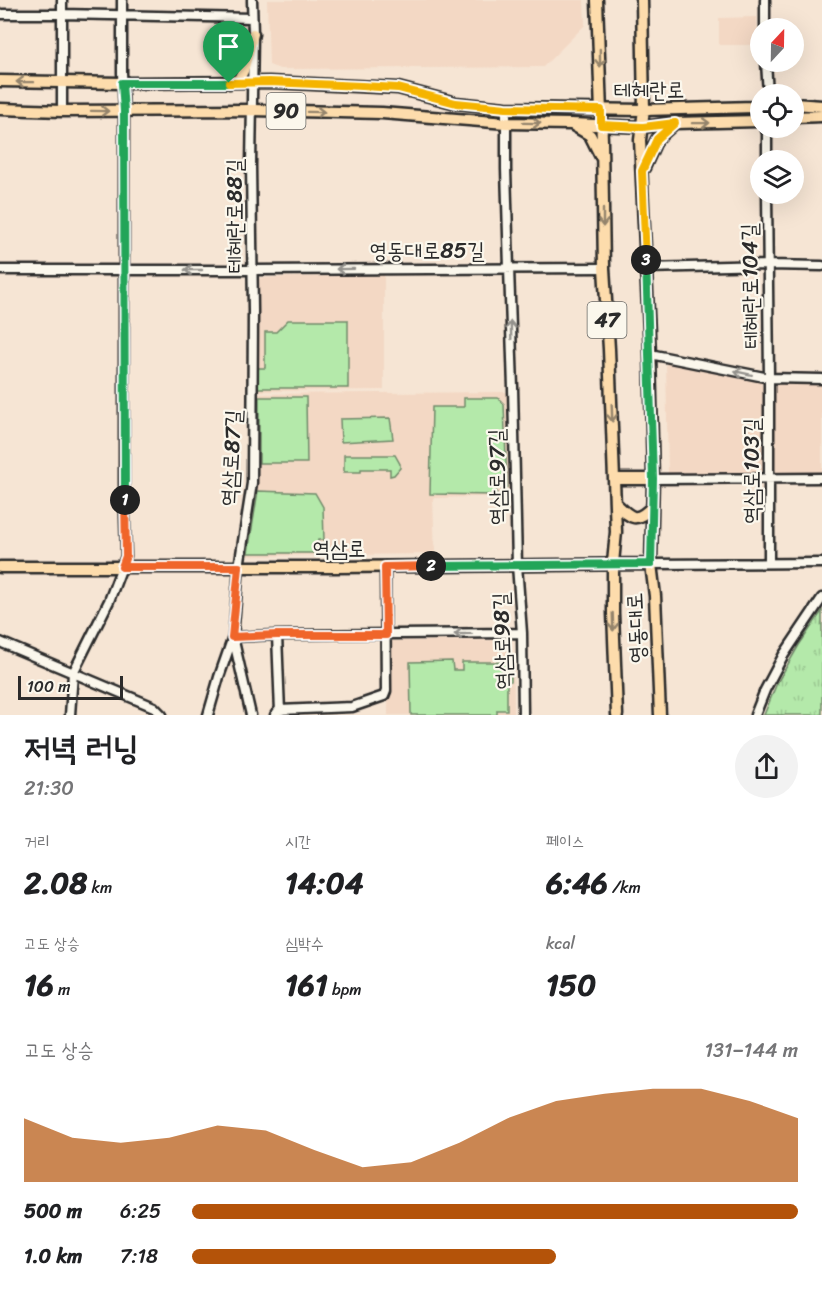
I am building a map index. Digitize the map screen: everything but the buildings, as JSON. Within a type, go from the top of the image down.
[{"type":"main road","name":"영동대로","points":[[597,0],[603,160],[604,268],[615,479],[613,613],[617,715]]},
{"type":"main road","name":"영동대로","points":[[642,0],[644,110],[640,140],[650,354],[653,479],[651,564],[655,596],[660,715]]},
{"type":"main road","points":[[229,83],[239,79],[242,74],[253,34]]},
{"type":"main road","name":"테헤란로","points":[[0,81],[252,82],[362,86],[398,88],[456,103],[506,108],[644,110],[750,107]]},
{"type":"main road","points":[[804,105],[822,106]]},
{"type":"main road","name":"테헤란로","points":[[0,109],[382,113],[506,123],[643,127],[675,123],[750,121]]},
{"type":"main road","points":[[804,117],[822,116]]},
{"type":"main road","points":[[642,171],[657,139],[675,123]]},
{"type":"main road","points":[[571,124],[590,135],[603,160]]},
{"type":"main road","points":[[615,479],[653,479]]},
{"type":"main road","points":[[615,503],[633,518],[643,516],[652,507]]},
{"type":"main road","name":"역삼로","points":[[0,567],[651,564]]},
{"type":"street","points":[[62,0],[62,111]]},
{"type":"street","points":[[69,715],[74,673],[109,601],[126,556],[122,0]]},
{"type":"street","name":"테헤란로88길","points":[[252,0],[252,351]]},
{"type":"street","points":[[765,0],[765,18]]},
{"type":"street","points":[[0,14],[252,18]]},
{"type":"street","name":"역삼로97길","points":[[506,108],[517,565]]},
{"type":"street","name":"테헤란로104길","points":[[767,204],[769,378]]},
{"type":"street","points":[[647,268],[822,266]]},
{"type":"street","name":"영동대로85길","points":[[0,270],[604,268]]},
{"type":"street","name":"역삼로87길","points":[[232,637],[252,473],[252,351]]},
{"type":"street","points":[[650,354],[769,378],[822,379]]},
{"type":"street","name":"역삼로103길","points":[[769,378],[769,563]]},
{"type":"street","points":[[653,479],[822,478]]},
{"type":"street","name":"역삼로","points":[[651,564],[822,563]]},
{"type":"street","name":"역삼로98길","points":[[517,565],[522,633],[523,715]]},
{"type":"street","points":[[277,635],[279,713],[353,711],[384,696],[386,692],[385,567]]},
{"type":"street","points":[[755,715],[783,656],[822,598]]},
{"type":"street","points":[[232,637],[522,633]]},
{"type":"street","points":[[208,715],[232,637]]},
{"type":"street","points":[[232,637],[251,715]]},
{"type":"street","points":[[0,642],[154,707],[162,715]]},
{"type":"shaded area","points":[[267,0],[584,0],[585,25],[543,67],[280,69],[269,65]]},
{"type":"shaded area","points":[[757,17],[750,18],[750,45],[719,45],[719,18]]},
{"type":"shaded area","points":[[384,275],[384,390],[257,391],[255,278]]},
{"type":"shaded area","points":[[666,360],[753,378],[761,382],[764,470],[761,475],[668,474]]},
{"type":"shaded area","points":[[822,382],[822,474],[775,477],[771,473],[772,383]]},
{"type":"shaded area","points":[[509,392],[511,496],[433,498],[435,554],[245,556],[257,484],[256,394]]},
{"type":"shaded area","points":[[513,640],[514,715],[388,715],[389,641]]},
{"type":"green space","points":[[288,320],[348,320],[348,388],[258,388],[258,368],[265,368],[265,332],[276,332]]},
{"type":"green space","points":[[259,397],[306,397],[307,463],[259,463]]},
{"type":"green space","points":[[464,398],[498,398],[504,404],[507,487],[496,488],[497,495],[430,494],[432,407],[464,407]]},
{"type":"green space","points":[[390,418],[393,439],[341,442],[340,419]]},
{"type":"green space","points":[[344,455],[395,455],[400,468],[390,476],[390,469],[361,469],[361,472],[344,472]]},
{"type":"green space","points":[[258,491],[315,493],[323,507],[324,540],[318,540],[318,553],[248,553]]},
{"type":"green space","points":[[822,611],[822,715],[764,715],[777,683]]},
{"type":"green space","points":[[452,661],[453,670],[462,670],[462,662],[511,662],[511,681],[507,682],[507,710],[497,710],[497,715],[411,715],[410,662]]},
{"type":"route","points":[[269,82],[398,88],[456,103],[506,108],[601,110],[601,125],[643,127],[675,123],[657,139],[642,171],[653,479],[651,564],[385,567],[386,635],[232,637],[239,567],[122,567],[126,556],[122,83],[229,83],[269,82]]}]
